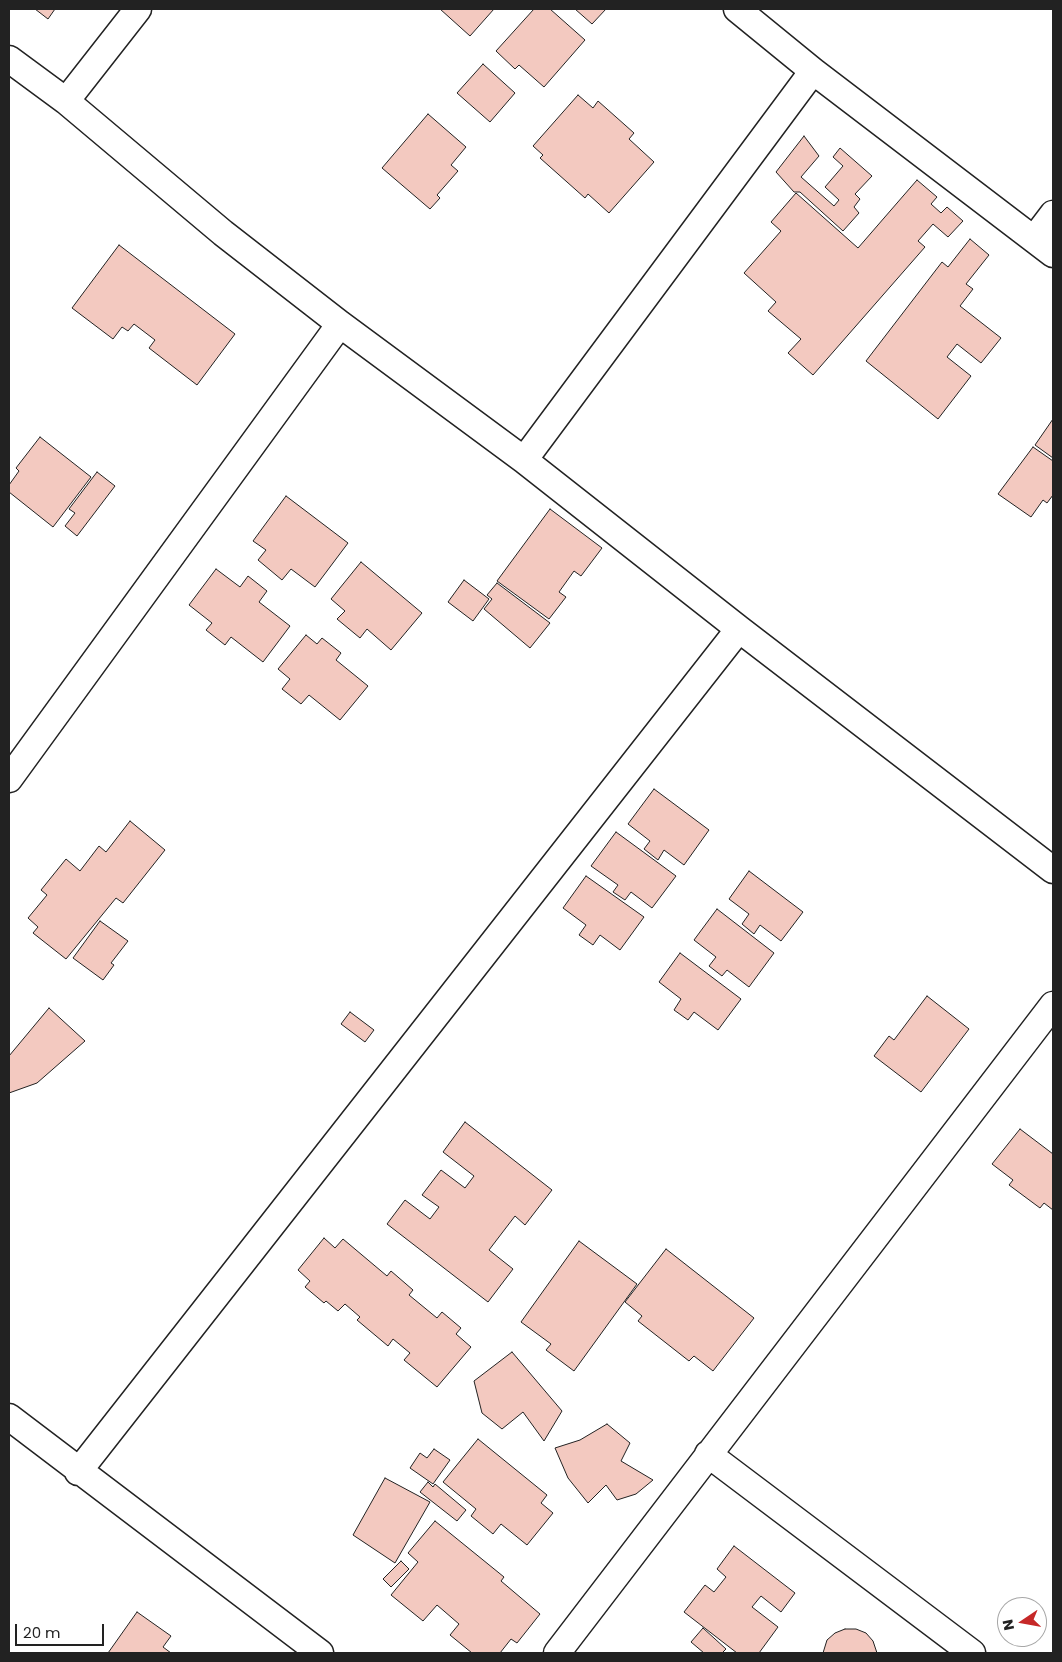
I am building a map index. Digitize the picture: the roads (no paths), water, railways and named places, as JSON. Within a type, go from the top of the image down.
[{"type":"street","points":[[66,101],[138,9]]},
{"type":"street","points":[[737,9],[813,71],[1043,247],[1053,214]]},
{"type":"street","points":[[9,59],[66,101],[222,233],[340,324],[524,460],[739,629],[1053,870]]},
{"type":"street","points":[[524,460],[813,71]]},
{"type":"street","points":[[9,779],[340,324]]},
{"type":"street","points":[[78,1472],[739,629]]},
{"type":"street","points":[[557,1653],[925,1174],[1053,1004]]},
{"type":"street","points":[[9,1418],[320,1653]]},
{"type":"street","points":[[708,1454],[972,1653]]}]
